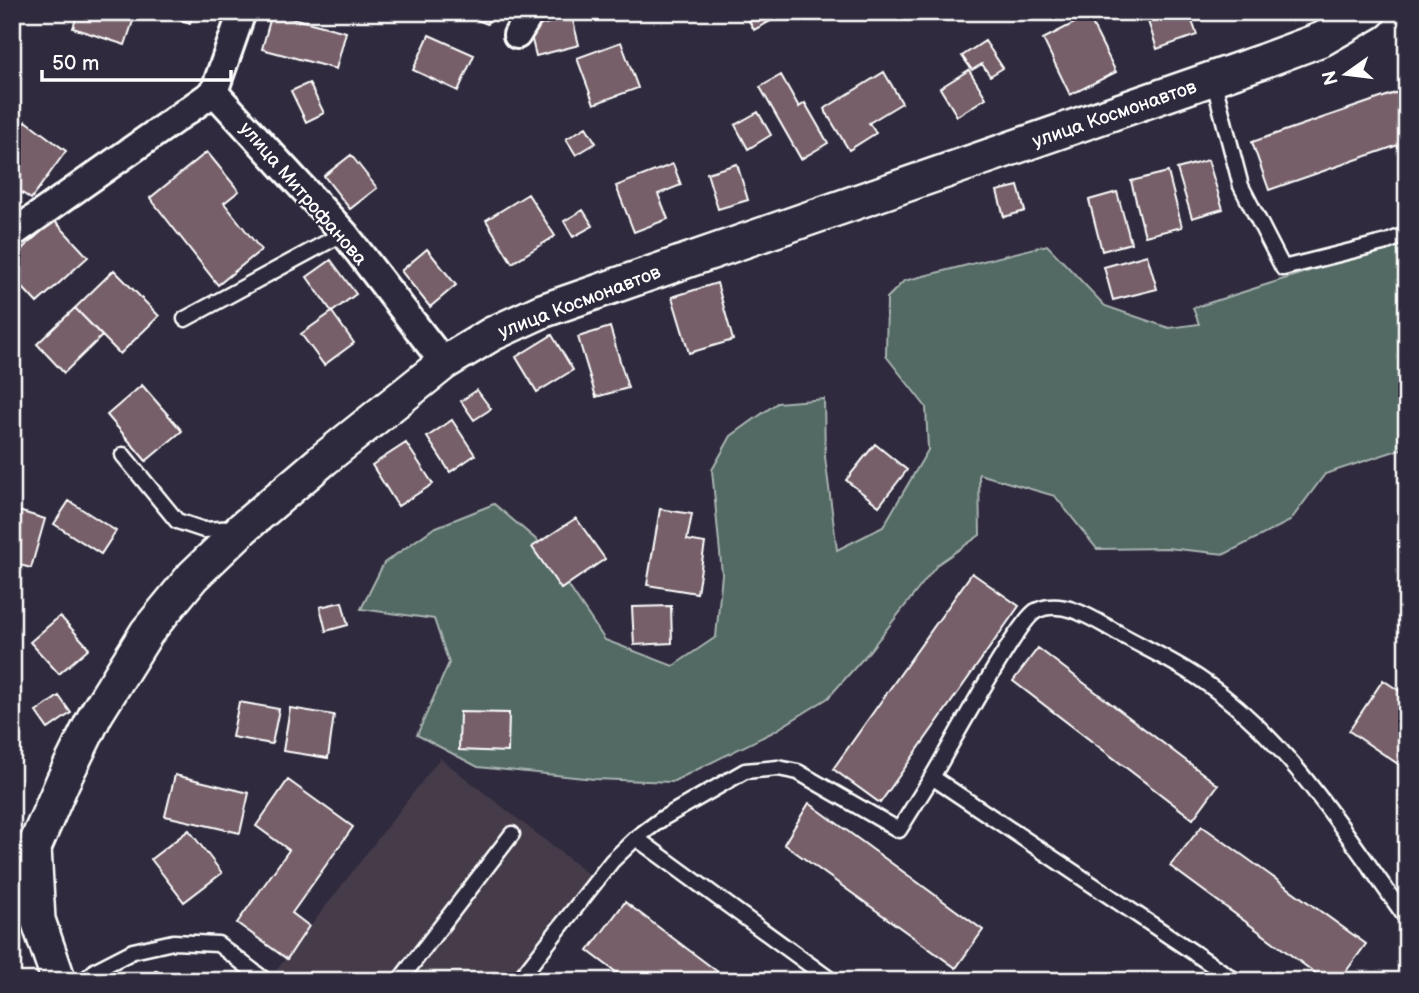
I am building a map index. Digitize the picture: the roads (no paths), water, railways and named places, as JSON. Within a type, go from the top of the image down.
[{"type":"street","points":[[12,233],[214,92],[243,12]]},
{"type":"street","points":[[516,35],[531,12]]},
{"type":"street","name":"улица Космонавтов","points":[[59,981],[38,920],[23,850],[96,714],[147,632],[193,576],[243,528],[444,363],[492,334],[542,311],[1213,79],[1322,39],[1362,15]]},
{"type":"street","name":"улица Митрофанова","points":[[214,92],[344,233],[444,363]]},
{"type":"lane","points":[[1213,79],[1241,186],[1283,268],[1387,242],[1407,234]]},
{"type":"lane","points":[[185,319],[344,233]]},
{"type":"lane","points":[[123,454],[177,521],[204,530],[243,528]]},
{"type":"lane","points":[[519,981],[612,861],[636,838],[663,818],[745,771],[778,768],[798,772],[899,830],[1015,636],[1034,611],[1052,606],[1080,611],[1203,681],[1257,726],[1307,780],[1407,919]]},
{"type":"lane","points":[[932,778],[1236,981]]},
{"type":"lane","points":[[399,981],[512,834]]},
{"type":"lane","points":[[636,838],[832,981]]},
{"type":"lane","points":[[84,981],[96,970],[133,951],[173,942],[218,944],[266,981]]}]
